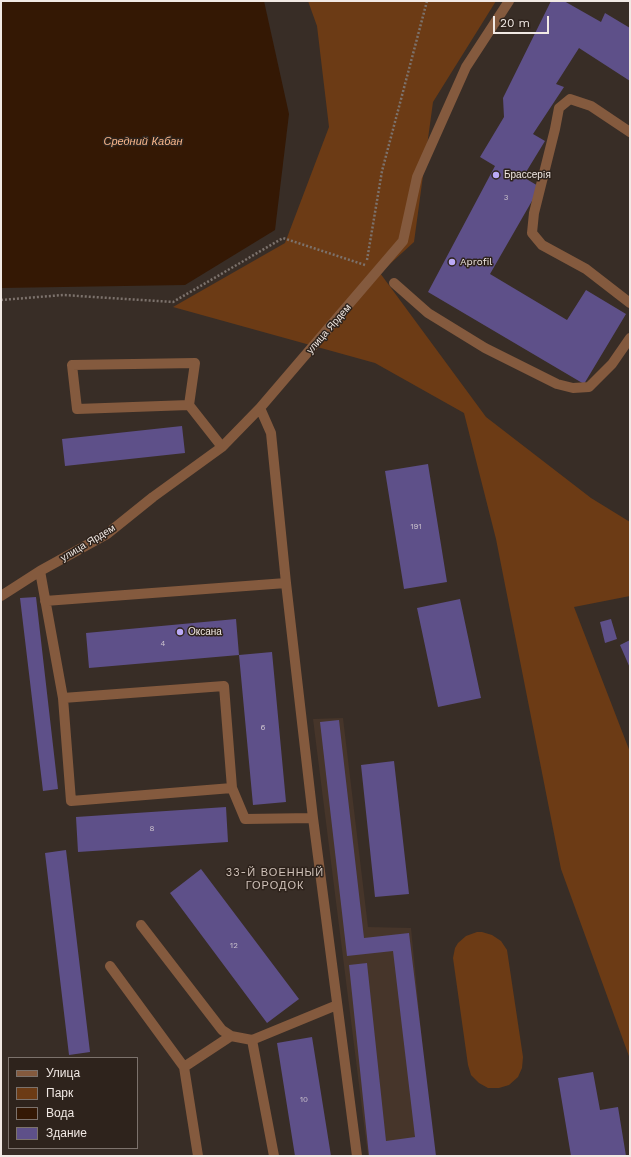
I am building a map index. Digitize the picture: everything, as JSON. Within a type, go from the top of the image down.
[{"type":"street","name":"улица Ярдем","points":[[1,596],[40,571],[107,534],[153,497],[222,447],[260,408],[403,241],[417,177],[466,67],[509,1]]},
{"type":"street","points":[[630,132],[591,106],[570,99],[559,108],[534,213],[532,232],[542,245],[586,269],[630,303]]},
{"type":"street","points":[[394,283],[428,313],[485,348],[557,384],[573,388],[589,387],[612,364],[630,338]]},
{"type":"street","points":[[189,405],[77,410],[72,365],[195,363],[189,405],[222,447]]},
{"type":"street","points":[[260,408],[271,433],[286,583],[337,1005],[357,1156]]},
{"type":"street","points":[[40,571],[63,698],[71,801],[232,788]]},
{"type":"street","points":[[45,601],[286,583]]},
{"type":"street","points":[[63,698],[224,686],[232,788],[245,819],[314,818]]},
{"type":"street","points":[[141,925],[222,1030],[231,1036],[252,1040],[337,1005]]},
{"type":"street","points":[[110,966],[184,1067],[198,1156]]},
{"type":"street","points":[[184,1067],[231,1036]]},
{"type":"street","points":[[252,1040],[274,1156]]},
{"type":"path","points":[[1,300],[63,295],[173,302],[283,238],[366,266],[382,171],[427,1]]},
{"type":"shaded area","points":[[343,718],[368,927],[411,928],[433,1156],[368,1156],[313,719]]},
{"type":"green space","points":[[308,1],[496,1],[433,102],[414,242],[380,273],[486,417],[591,498],[630,522],[630,596],[574,607],[630,752],[630,1059],[561,869],[496,539],[464,413],[375,363],[173,307],[285,243],[329,127],[317,26]]},
{"type":"green space","points":[[477,932],[492,935],[501,941],[507,950],[523,1057],[522,1068],[518,1077],[509,1085],[499,1088],[488,1088],[479,1083],[471,1075],[468,1065],[453,958],[455,948],[458,943],[466,936]]},
{"type":"water","name":"Средний Кабан","points":[[1,1],[264,1],[289,114],[275,230],[185,285],[1,288]]},
{"type":"building","points":[[551,1],[564,1],[601,22],[605,13],[630,28],[630,81],[579,48],[556,84],[564,87],[533,134],[545,141],[523,177],[540,187],[490,274],[567,320],[586,290],[626,314],[584,384],[428,292],[495,166],[480,157],[504,117],[503,98]]},
{"type":"building","points":[[182,426],[185,453],[65,466],[62,439]]},
{"type":"building","points":[[428,464],[447,582],[404,589],[385,471]]},
{"type":"building","points":[[36,597],[58,789],[43,791],[20,598]]},
{"type":"building","points":[[460,599],[481,698],[438,707],[417,608]]},
{"type":"building","points":[[236,619],[239,655],[89,668],[86,633]]},
{"type":"building","points":[[611,619],[617,639],[605,643],[600,622]]},
{"type":"building","points":[[630,640],[630,668],[620,645]]},
{"type":"building","points":[[272,652],[286,802],[253,805],[239,655]]},
{"type":"building","points":[[339,720],[364,938],[409,933],[436,1156],[369,1156],[349,965],[367,963],[386,1141],[415,1137],[393,951],[347,956],[320,722]]},
{"type":"building","points":[[394,761],[409,894],[375,897],[361,765]]},
{"type":"building","points":[[226,807],[228,842],[78,852],[76,817]]},
{"type":"building","points":[[66,850],[90,1052],[69,1055],[45,853]]},
{"type":"building","points":[[201,869],[299,999],[267,1023],[170,893]]},
{"type":"building","points":[[312,1037],[331,1156],[295,1156],[277,1043]]},
{"type":"building","points":[[593,1072],[600,1110],[618,1107],[626,1156],[571,1156],[558,1078]]},
{"type":"place","name":"Брассерiя","points":[[496,175]]},
{"type":"place","name":"Aprofil","points":[[452,262]]},
{"type":"place","name":"Оксана","points":[[180,632]]},
{"type":"district","name":"33-Й ВОЕННЫЙ ГОРОДОК","points":[[275,879]]}]
